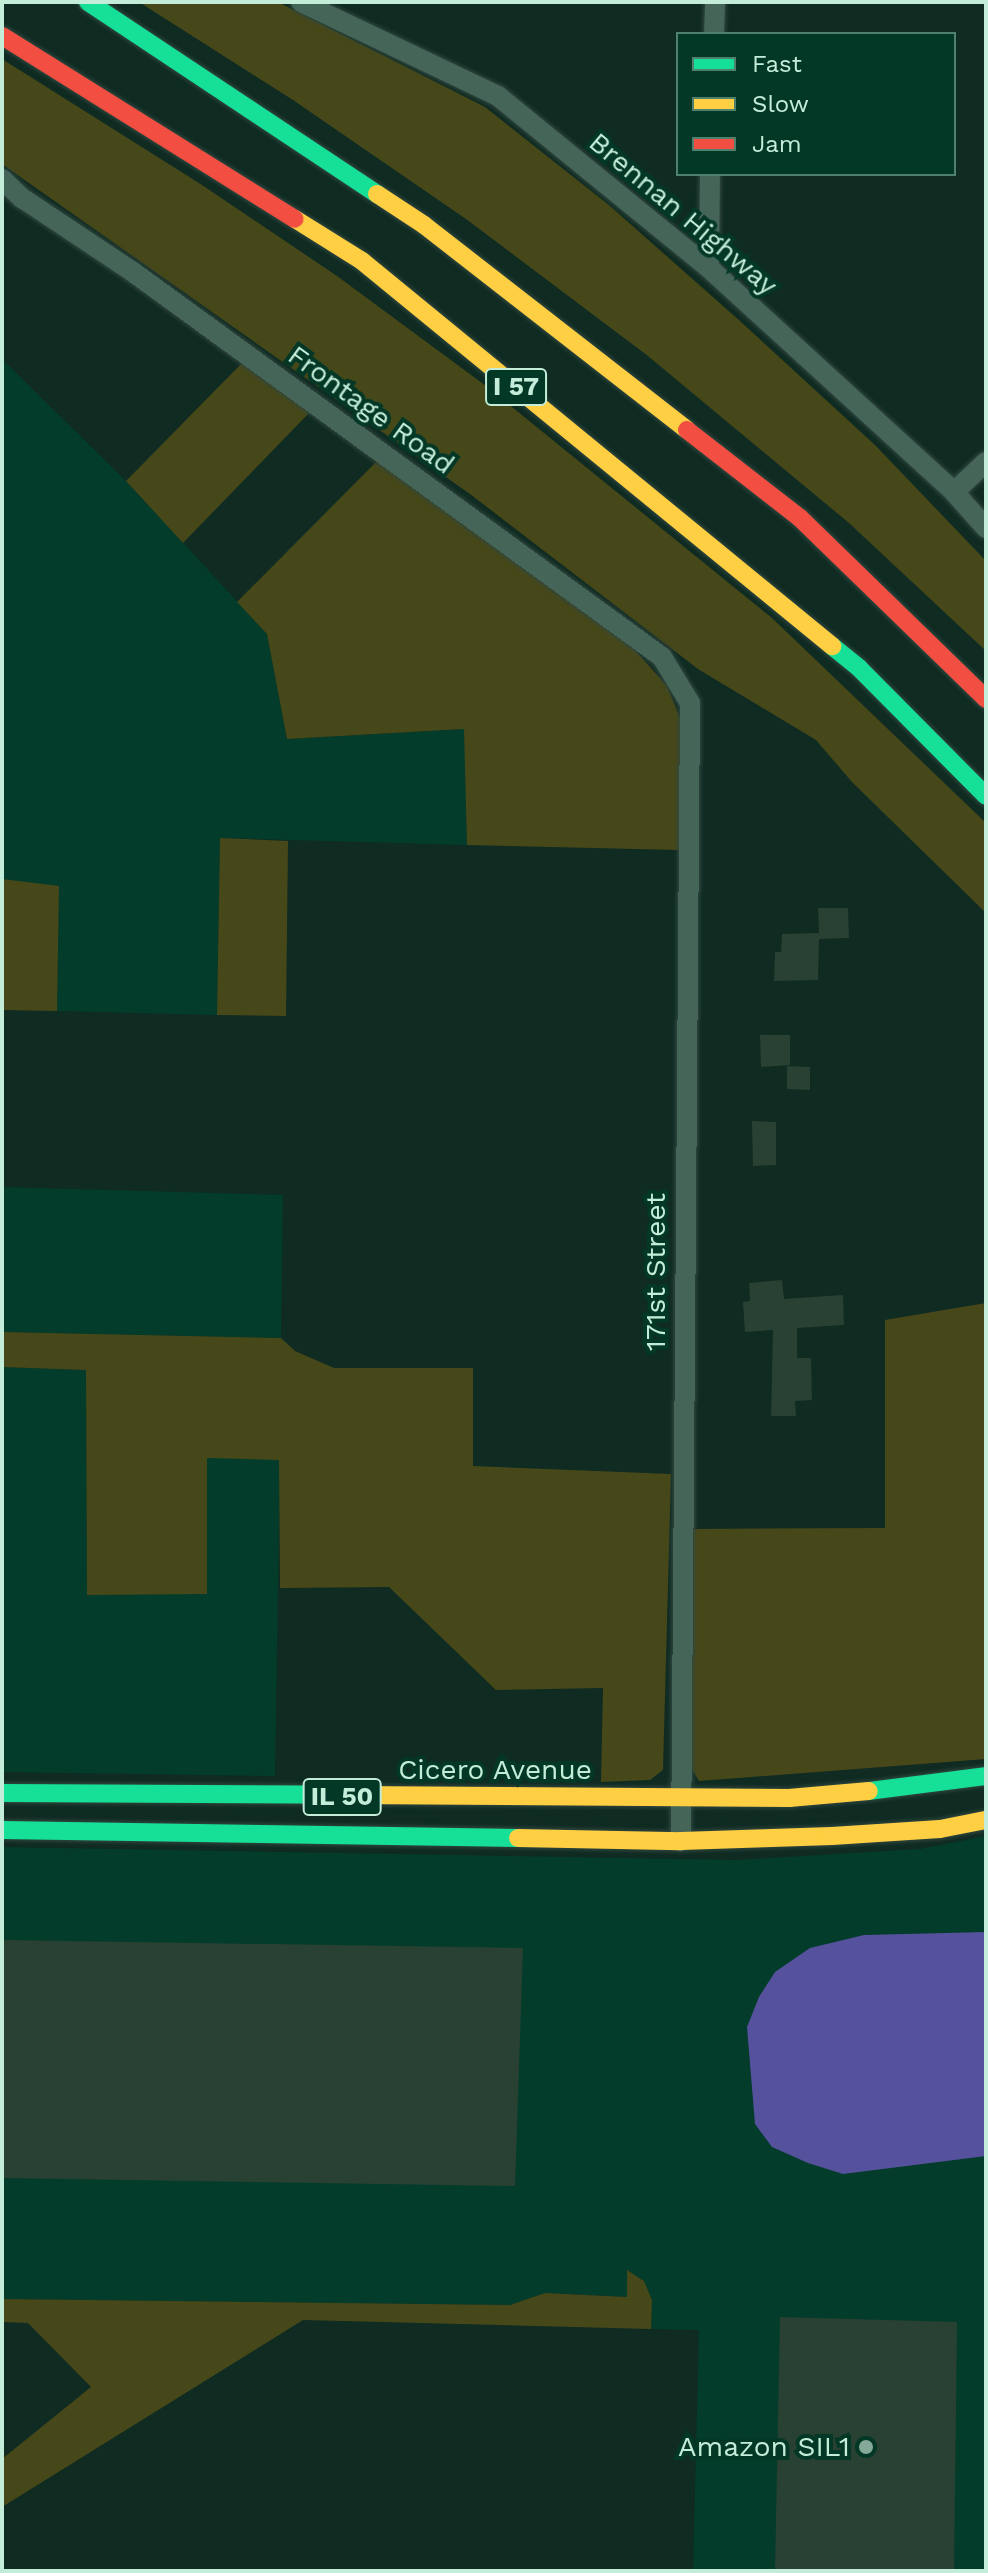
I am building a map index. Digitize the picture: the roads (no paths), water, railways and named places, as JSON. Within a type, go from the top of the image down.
[{"type":"main road","name":"I 57","points":[[88,2],[424,225],[458,251],[800,518],[986,699]]},
{"type":"main road","name":"I 57","points":[[2,36],[362,261],[859,668],[986,796]]},
{"type":"main road","name":"Cicero Avenue","points":[[2,1793],[681,1800],[803,1797],[898,1789],[986,1776]]},
{"type":"main road","name":"IL 50","points":[[2,1830],[681,1841],[940,1829],[986,1820]]},
{"type":"street","name":"Brennan Highway","points":[[301,2],[498,96],[709,268],[954,492],[986,528]]},
{"type":"street","points":[[714,32],[715,2]]},
{"type":"street","points":[[709,268],[710,176]]},
{"type":"street","name":"Frontage Road","points":[[2,179],[22,198],[133,272],[662,657],[690,703]]},
{"type":"street","points":[[954,492],[986,462]]},
{"type":"street","name":"171st Street","points":[[681,1841],[690,703]]},
{"type":"place","name":"Amazon SIL1","points":[[866,2447]]}]
